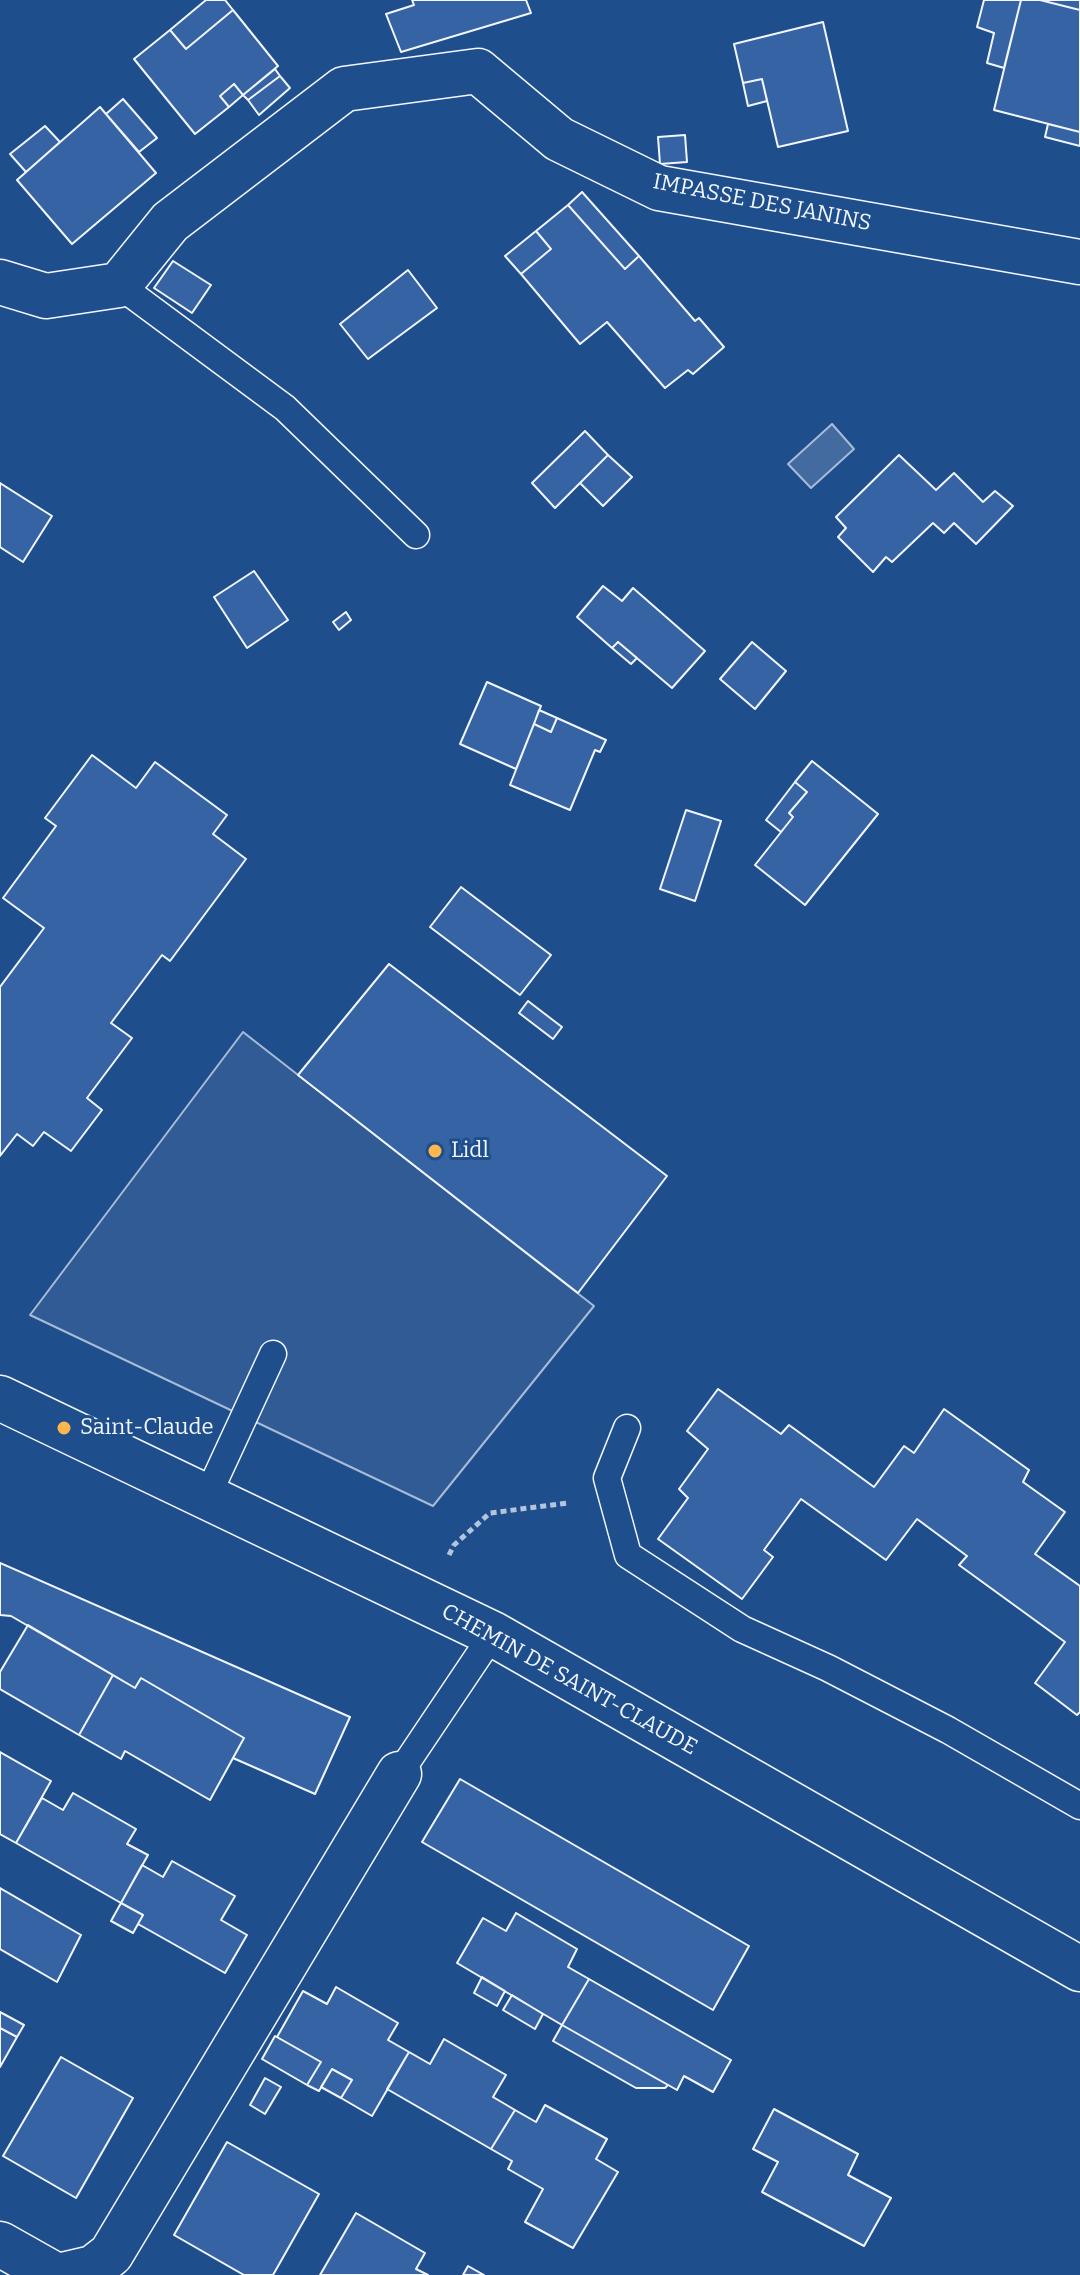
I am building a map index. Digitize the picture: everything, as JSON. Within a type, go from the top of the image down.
[{"type":"street","name":"IMPASSE DES JANINS","points":[[119,285],[170,222],[344,89],[478,71],[559,139],[659,188],[1080,262]]},
{"type":"street","points":[[0,282],[46,296],[119,285]]},
{"type":"street","name":"CHEMIN DE SAINT-CLAUDE","points":[[0,1398],[493,1634],[1080,1969]]},
{"type":"street","points":[[63,2275],[93,2268],[111,2254],[399,1774]]},
{"type":"street","points":[[0,2244],[55,2275]]},
{"type":"lane","points":[[119,285],[285,408],[416,535]]},
{"type":"lane","points":[[207,1497],[273,1354]]},
{"type":"lane","points":[[627,1428],[607,1478],[628,1555],[742,1629],[908,1709],[1080,1806]]},
{"type":"lane","points":[[399,1774],[493,1634]]},
{"type":"path","points":[[423,1601],[454,1545],[490,1513],[613,1500]]},
{"type":"shaded area","points":[[832,424],[854,449],[811,488],[788,464]]},
{"type":"shaded area","points":[[243,1032],[594,1306],[433,1506],[30,1315]]},
{"type":"building","points":[[206,0],[225,0],[233,10],[186,49],[170,30]]},
{"type":"building","points":[[412,0],[526,0],[531,13],[401,52],[386,14],[414,5]]},
{"type":"building","points":[[984,0],[1021,0],[1004,68],[987,63],[994,33],[977,27]]},
{"type":"building","points":[[1021,0],[1040,0],[1080,10],[1080,132],[994,110]]},
{"type":"building","points":[[1040,0],[1080,0],[1080,10]]},
{"type":"building","points":[[233,10],[278,66],[243,95],[234,84],[220,96],[229,107],[195,134],[134,59],[170,30],[186,49]]},
{"type":"building","points":[[823,22],[848,131],[778,147],[762,79],[743,83],[734,44]]},
{"type":"building","points":[[275,69],[280,76],[248,100],[243,95]]},
{"type":"building","points":[[280,76],[290,88],[259,115],[248,100]]},
{"type":"building","points":[[762,79],[767,101],[748,106],[743,83]]},
{"type":"building","points":[[234,84],[243,95],[229,107],[220,96]]},
{"type":"building","points":[[123,99],[157,138],[139,152],[106,114]]},
{"type":"building","points":[[100,107],[156,173],[72,244],[17,180]]},
{"type":"building","points":[[1048,124],[1080,132],[1080,146],[1045,137]]},
{"type":"building","points":[[45,126],[60,142],[26,172],[10,154]]},
{"type":"building","points":[[685,135],[687,162],[660,164],[658,137]]},
{"type":"building","points":[[582,192],[639,256],[625,269],[568,205]]},
{"type":"building","points":[[568,205],[625,269],[639,256],[695,321],[699,318],[724,347],[693,374],[688,370],[665,388],[607,322],[580,344],[521,274],[551,249],[536,231]]},
{"type":"building","points":[[536,231],[551,249],[521,274],[505,256]]},
{"type":"building","points":[[173,261],[211,285],[192,313],[154,288]]},
{"type":"building","points":[[408,270],[437,308],[368,359],[340,324]]},
{"type":"building","points":[[585,431],[608,455],[555,508],[532,483]]},
{"type":"building","points":[[608,455],[632,477],[603,506],[580,483]]},
{"type":"building","points":[[899,455],[936,490],[954,473],[983,502],[995,491],[1013,506],[976,544],[954,523],[944,533],[933,523],[892,562],[886,557],[873,572],[838,537],[846,528],[836,517]]},
{"type":"building","points":[[0,483],[52,516],[23,562],[0,547]]},
{"type":"building","points":[[254,571],[288,620],[247,648],[214,597]]},
{"type":"building","points":[[603,586],[622,601],[633,588],[705,651],[672,688],[618,642],[612,648],[577,617]]},
{"type":"building","points":[[346,612],[351,620],[339,630],[333,622]]},
{"type":"building","points":[[618,642],[637,658],[631,664],[612,648]]},
{"type":"building","points":[[752,642],[786,671],[755,709],[720,679]]},
{"type":"building","points":[[487,682],[541,706],[516,769],[460,744]]},
{"type":"building","points":[[539,710],[557,718],[551,732],[534,724]]},
{"type":"building","points":[[557,718],[606,740],[600,752],[595,750],[570,810],[510,785],[534,724],[551,732]]},
{"type":"building","points":[[92,755],[136,788],[155,762],[227,815],[213,834],[246,859],[170,961],[162,955],[111,1023],[132,1038],[87,1098],[102,1110],[71,1151],[44,1132],[33,1146],[17,1134],[0,1156],[0,987],[44,928],[3,898],[56,826],[45,818]]},
{"type":"building","points":[[812,761],[878,814],[805,905],[755,865],[793,817],[789,813],[807,792],[795,782]]},
{"type":"building","points":[[795,782],[807,792],[789,813],[793,817],[781,832],[766,820]]},
{"type":"building","points":[[686,810],[721,821],[695,901],[660,889]]},
{"type":"building","points":[[461,887],[551,955],[520,995],[430,927]]},
{"type":"building","points":[[389,964],[667,1176],[578,1293],[298,1075]]},
{"type":"building","points":[[528,1001],[562,1027],[553,1039],[519,1013]]},
{"type":"building","points":[[718,1389],[781,1434],[789,1425],[874,1487],[904,1446],[914,1453],[944,1409],[1029,1470],[1023,1482],[1065,1512],[1035,1554],[1080,1586],[1080,1712],[1077,1715],[1035,1683],[1065,1642],[959,1565],[967,1556],[917,1519],[886,1560],[801,1499],[764,1550],[773,1557],[742,1599],[658,1539],[688,1498],[679,1489],[708,1449],[687,1431]]},
{"type":"building","points":[[0,1563],[350,1717],[315,1794],[233,1758],[244,1738],[141,1678],[135,1688],[11,1616],[0,1615]]},
{"type":"building","points":[[28,1625],[113,1675],[79,1735],[0,1689],[0,1672]]},
{"type":"building","points":[[113,1675],[135,1688],[141,1678],[244,1738],[210,1800],[125,1751],[121,1759],[79,1735]]},
{"type":"building","points":[[0,1752],[51,1781],[16,1843],[0,1834]]},
{"type":"building","points":[[460,1779],[749,1946],[713,2010],[422,1842]]},
{"type":"building","points":[[73,1793],[136,1829],[127,1844],[148,1855],[121,1903],[16,1843],[42,1798],[63,1810]]},
{"type":"building","points":[[172,1861],[235,1896],[221,1920],[247,1935],[225,1973],[138,1924],[143,1915],[121,1903],[142,1865],[163,1877]]},
{"type":"building","points":[[0,1888],[81,1935],[57,1982],[0,1949]]},
{"type":"building","points":[[121,1903],[143,1915],[133,1933],[111,1921]]},
{"type":"building","points":[[516,1913],[577,1949],[568,1967],[589,1979],[562,2025],[457,1963],[483,1918],[506,1931]]},
{"type":"building","points":[[482,1977],[505,1991],[497,2006],[474,1993]]},
{"type":"building","points":[[589,1979],[731,2060],[713,2092],[684,2076],[677,2090],[562,2025]]},
{"type":"building","points":[[336,1987],[398,2023],[388,2040],[409,2052],[372,2116],[341,2098],[352,2080],[332,2069],[319,2091],[307,2085],[321,2062],[277,2037],[303,1991],[327,2004]]},
{"type":"building","points":[[512,1995],[543,2014],[535,2029],[503,2010]]},
{"type":"building","points":[[0,2012],[24,2025],[17,2037],[0,2028]]},
{"type":"building","points":[[562,2025],[668,2085],[665,2088],[636,2088],[553,2041]]},
{"type":"building","points":[[0,2028],[17,2037],[0,2067]]},
{"type":"building","points":[[275,2036],[321,2062],[307,2085],[262,2059]]},
{"type":"building","points":[[444,2039],[506,2075],[493,2097],[515,2110],[491,2149],[387,2089],[409,2052],[430,2064]]},
{"type":"building","points":[[61,2057],[133,2098],[76,2198],[3,2156]]},
{"type":"building","points":[[332,2069],[352,2080],[341,2098],[321,2087]]},
{"type":"building","points":[[265,2078],[281,2087],[265,2114],[250,2105]]},
{"type":"building","points":[[545,2105],[607,2139],[596,2159],[618,2172],[573,2248],[525,2222],[543,2189],[508,2169],[512,2161],[491,2149],[515,2110],[536,2122]]},
{"type":"building","points":[[774,2109],[858,2154],[848,2175],[891,2198],[864,2246],[762,2192],[778,2162],[753,2149]]},
{"type":"building","points":[[227,2142],[319,2194],[273,2275],[244,2275],[174,2235]]},
{"type":"building","points":[[356,2213],[425,2253],[416,2269],[428,2275],[320,2275]]},
{"type":"building","points":[[468,2266],[484,2275],[463,2275]]},
{"type":"place","name":"Lidl","points":[[435,1151]]},
{"type":"place","name":"Saint-Claude","points":[[64,1428]]}]
